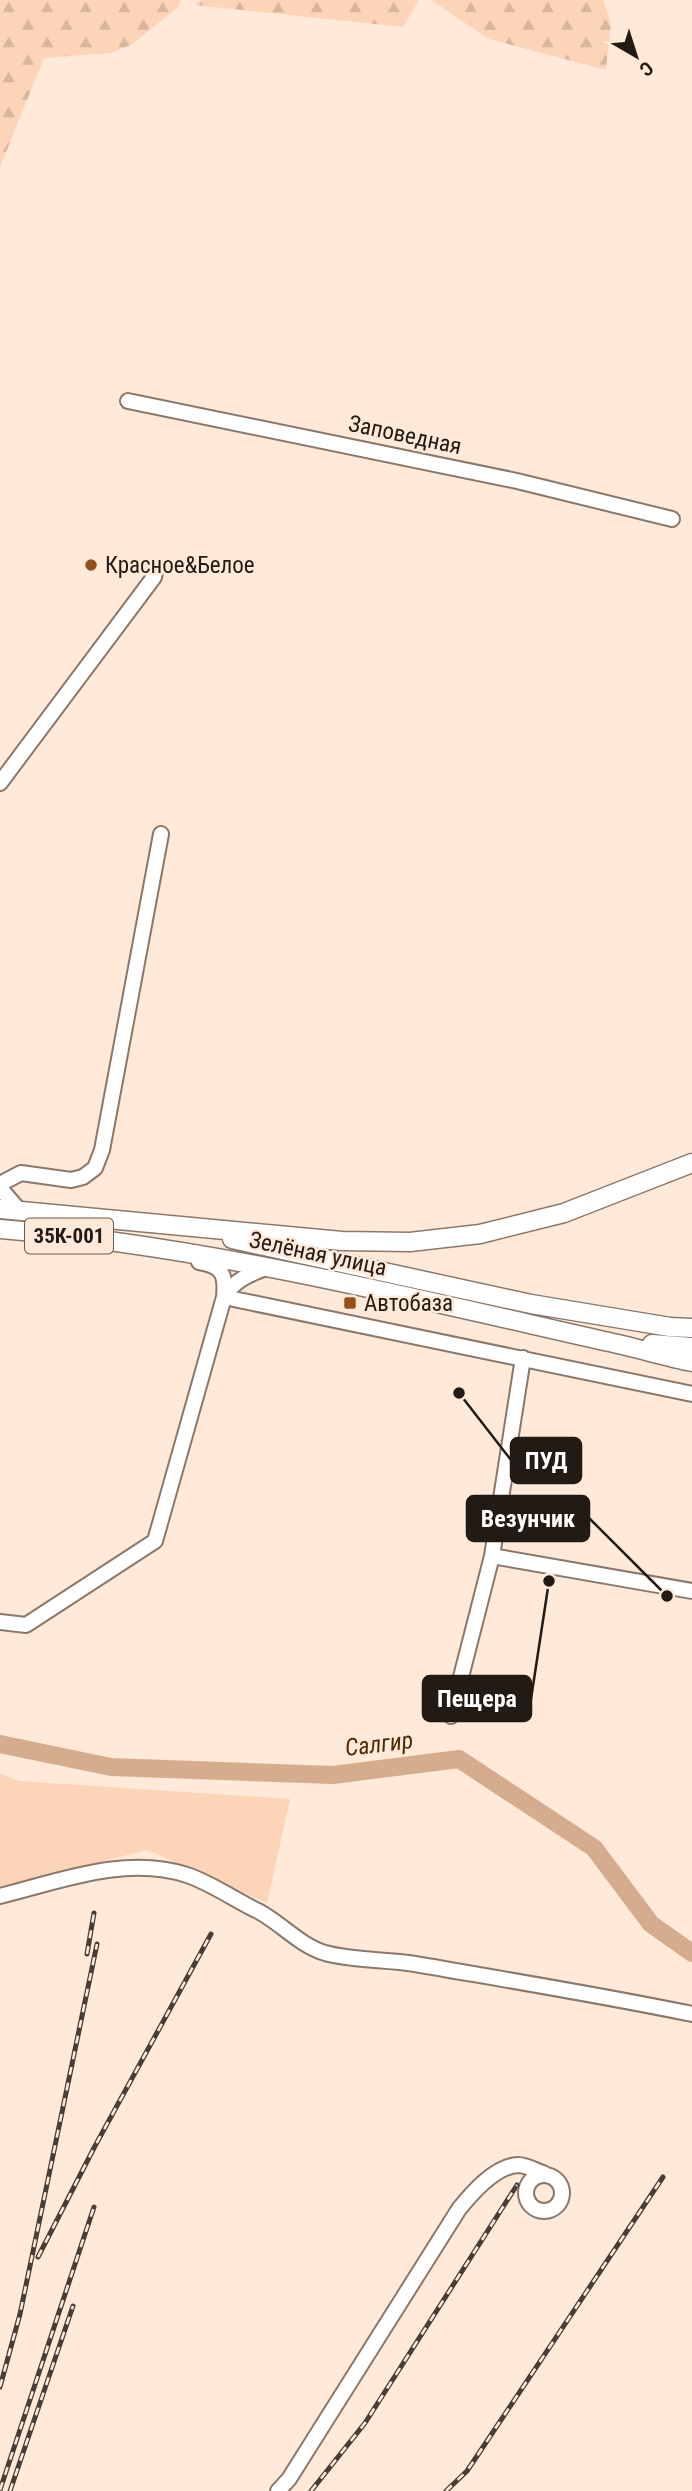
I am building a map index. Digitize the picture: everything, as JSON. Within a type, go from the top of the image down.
[{"type":"main road","points":[[181,1226],[342,1241],[410,1242],[480,1234],[564,1213],[606,1199],[692,1163]]},
{"type":"main road","name":"35К-001","points":[[0,1209],[181,1226],[531,1304],[670,1327],[692,1328]]},
{"type":"main road","name":"35К-001","points":[[0,1229],[21,1231]]},
{"type":"main road","name":"Зелёная улица","points":[[21,1231],[138,1244],[268,1267],[692,1362]]},
{"type":"main road","points":[[607,1341],[692,1347]]},
{"type":"street","name":"Заповедная","points":[[128,401],[517,481],[672,519]]},
{"type":"street","points":[[0,783],[154,577],[156,568]]},
{"type":"street","points":[[19,1210],[0,1186],[21,1173],[71,1180],[83,1177],[95,1168],[102,1150],[161,834]]},
{"type":"street","name":"Зелёная улица","points":[[21,1231],[75,1243],[206,1263],[218,1268],[225,1278],[225,1292]]},
{"type":"street","points":[[0,1622],[26,1625],[155,1541],[225,1292],[240,1280],[268,1267]]},
{"type":"street","points":[[225,1292],[692,1394]]},
{"type":"street","points":[[451,1716],[492,1556],[523,1358]]},
{"type":"street","points":[[492,1556],[692,1591]]},
{"type":"street","points":[[0,1896],[84,1875],[152,1867],[189,1875],[266,1915],[300,1941],[324,1952],[350,1958],[406,1963],[692,2014]]},
{"type":"street","points":[[278,2491],[289,2479],[458,2209],[479,2185],[506,2168],[527,2166],[545,2174]]},
{"type":"green space","points":[[0,0],[181,0],[178,7],[131,45],[110,53],[44,58],[0,167]]},
{"type":"green space","points":[[200,0],[419,0],[403,27],[195,5]]},
{"type":"green space","points":[[431,0],[603,0],[611,23],[606,70],[489,39]]},
{"type":"green space","points":[[0,1773],[19,1781],[290,1799],[267,1903],[147,1850],[0,1887]]},
{"type":"waterway","name":"Салгир","points":[[0,1744],[111,1767],[333,1775],[459,1759],[594,1848],[651,1924],[692,1953]]},
{"type":"railway","points":[[87,1954],[94,1913]]},
{"type":"railway","points":[[38,2257],[95,2146],[211,1934]]},
{"type":"railway","points":[[0,2387],[20,2314],[97,1944]]},
{"type":"railway","points":[[446,2491],[467,2471],[663,2177]]},
{"type":"railway","points":[[311,2491],[365,2423],[517,2185]]},
{"type":"railway","points":[[0,2490],[94,2207]]},
{"type":"railway","points":[[10,2491],[73,2306]]},
{"type":"place","name":"Красное&Белое","points":[[91,565]]},
{"type":"place","name":"Автобаза","points":[[350,1303]]},
{"type":"place","name":"ПУД","points":[[459,1393]]},
{"type":"place","name":"Пещера","points":[[549,1581]]},
{"type":"place","name":"Везунчик","points":[[667,1596]]}]
